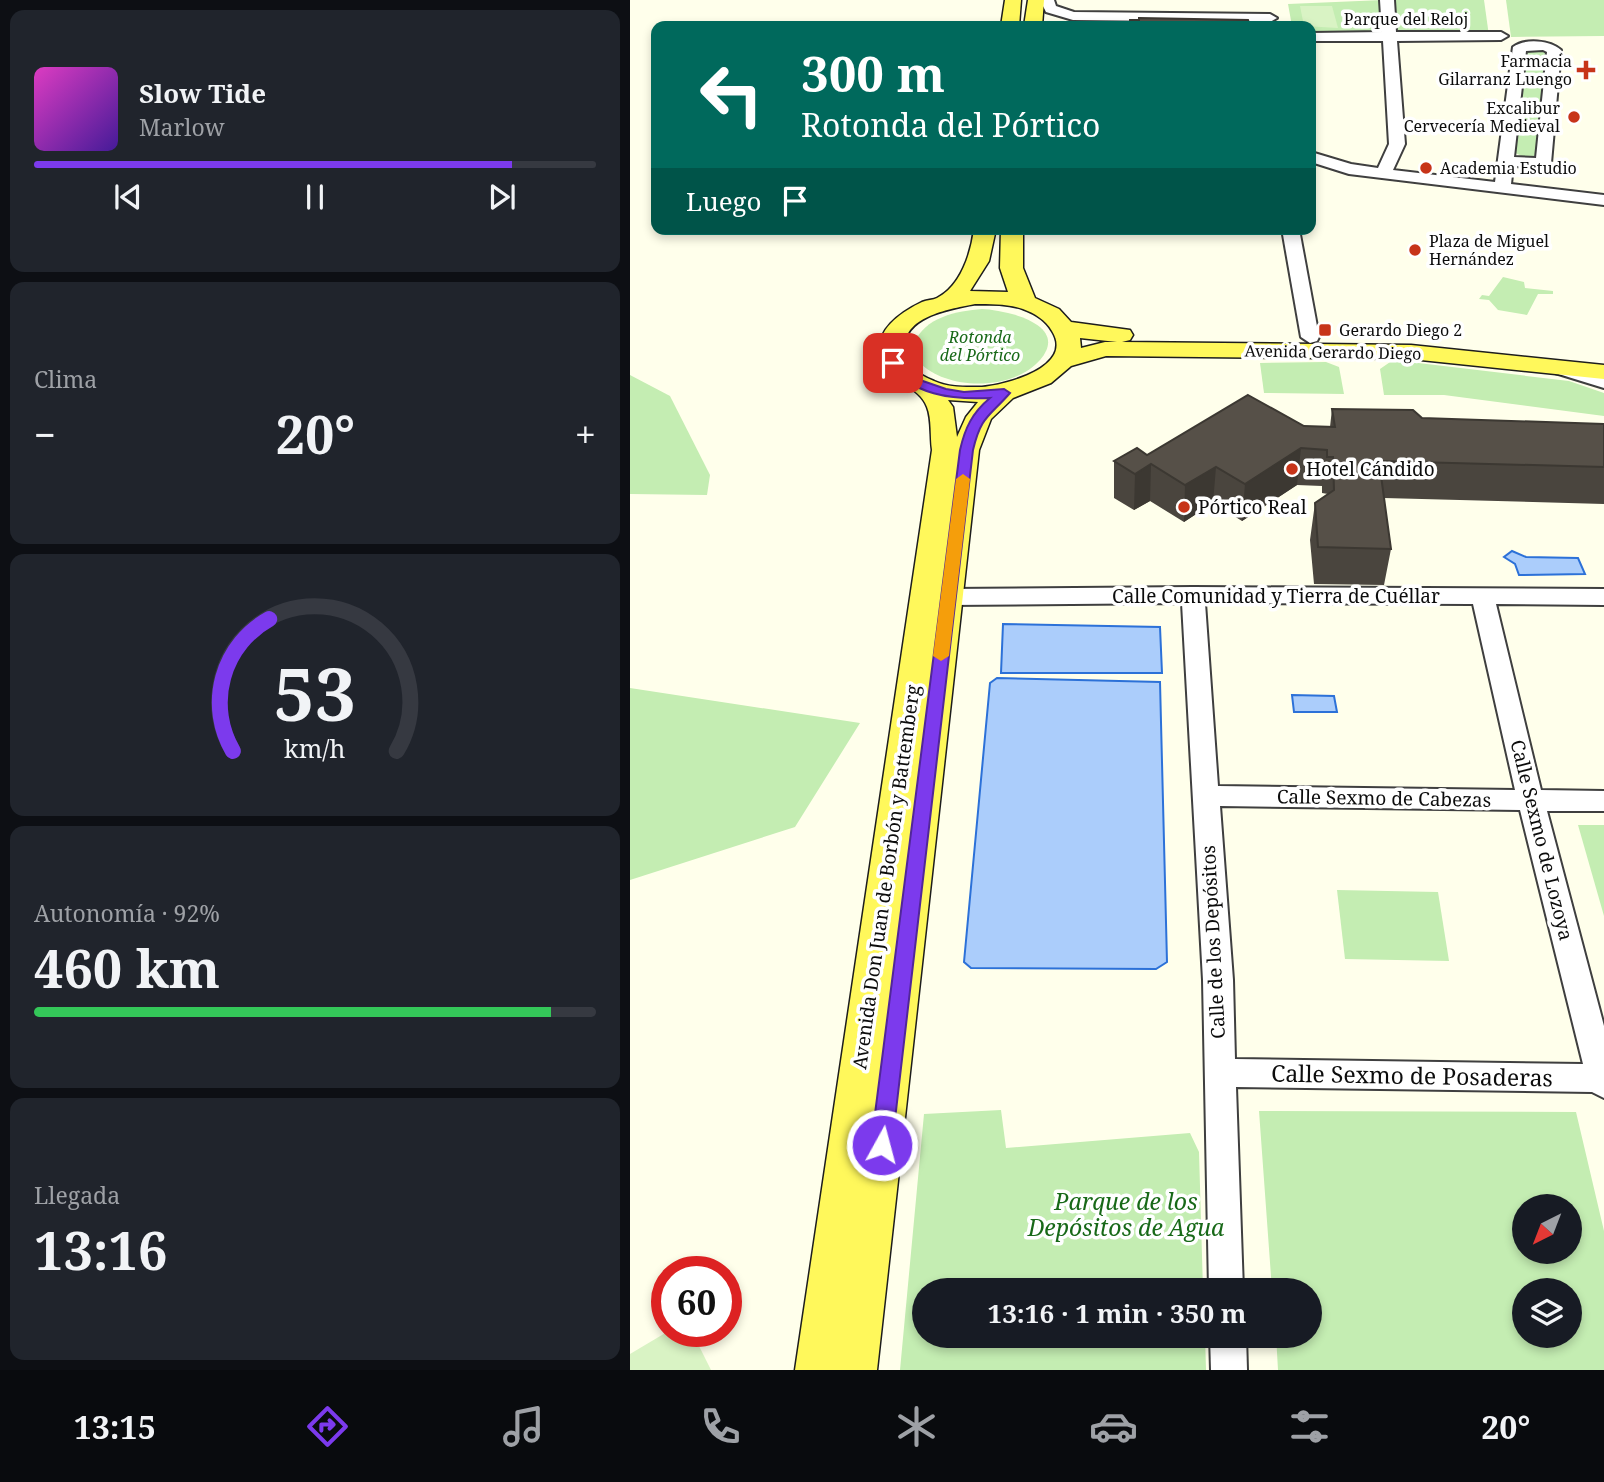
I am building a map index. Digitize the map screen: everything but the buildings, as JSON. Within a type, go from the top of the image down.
[{"type":"main road","points":[[1011,21],[1013,0]]},
{"type":"main road","points":[[1034,21],[1036,0]]},
{"type":"main road","points":[[948,301],[977,269],[984,235]]},
{"type":"main road","points":[[1012,235],[1012,279],[1027,303]]},
{"type":"main road","points":[[988,297],[1027,303],[1050,314],[1065,329],[1068,345],[1062,361],[1040,380],[1004,393],[964,396],[927,388],[912,381],[893,363],[891,342],[905,322],[924,310],[948,301],[988,297]]},
{"type":"main road","name":"Avenida Gerardo Diego","points":[[1065,329],[1100,335],[1471,341],[1604,358]]},
{"type":"main road","name":"Avenida Gerardo Diego","points":[[1062,361],[1105,349],[1410,352],[1604,372]]},
{"type":"main road","name":"Avenida Don Juan de Borbón y Battemberg","points":[[818,1370],[945,450],[940,407],[936,397],[927,388]]},
{"type":"main road","name":"Avenida Don Juan de Borbón y Battemberg","points":[[854,1370],[948,597],[971,432],[980,413],[1004,393]]},
{"type":"street","points":[[1047,0],[1051,9],[1060,13],[1098,18],[1228,21]]},
{"type":"street","points":[[1386,168],[1397,144],[1387,0]]},
{"type":"street","points":[[1266,3],[1271,21]]},
{"type":"street","points":[[1082,21],[1098,18]]},
{"type":"street","name":"Parque del Reloj","points":[[1316,37],[1502,36]]},
{"type":"street","points":[[1502,188],[1520,47],[1545,46],[1554,50],[1543,163],[1506,161]]},
{"type":"street","points":[[1316,159],[1349,169],[1604,200]]},
{"type":"street","points":[[1291,235],[1310,337]]},
{"type":"street","points":[[1548,365],[1604,382]]},
{"type":"street","name":"Calle de los Depósitos","points":[[1193,595],[1218,980],[1226,1278]]},
{"type":"street","name":"Calle Sexmo de Lozoya","points":[[1483,596],[1531,801],[1604,1080]]},
{"type":"street","name":"Calle Comunidad y Tierra de Cuéllar","points":[[948,597],[1604,597]]},
{"type":"street","name":"Calle Sexmo de Cabezas","points":[[1205,796],[1604,801]]},
{"type":"street","name":"Calle Sexmo de Posaderas","points":[[1220,1073],[1604,1080]]},
{"type":"street","points":[[1228,1348],[1229,1370]]},
{"type":"green space","points":[[1383,0],[1390,36],[1316,37],[1316,21],[1291,21],[1288,4]]},
{"type":"green space","points":[[1393,0],[1484,0],[1489,36],[1395,35]]},
{"type":"green space","points":[[1506,0],[1604,0],[1604,36],[1511,37]]},
{"type":"green space","points":[[1300,6],[1332,6],[1338,28],[1316,27],[1316,21],[1303,21]]},
{"type":"green space","points":[[1546,49],[1548,54],[1536,153],[1533,157],[1524,157],[1513,152],[1526,51]]},
{"type":"green space","points":[[1503,277],[1524,282],[1525,288],[1553,291],[1553,294],[1538,294],[1527,315],[1498,310],[1489,300],[1479,299],[1482,295],[1489,296]]},
{"type":"green space","name":"Rotonda del Pórtico","points":[[982,309],[1019,316],[1041,328],[1047,337],[1047,348],[1040,360],[1013,377],[980,384],[946,378],[931,372],[919,362],[914,344],[925,327],[942,317]]},
{"type":"green space","points":[[1393,360],[1569,381],[1604,393],[1604,416],[1444,395],[1384,395],[1380,369]]},
{"type":"green space","points":[[1326,362],[1339,367],[1344,394],[1264,393],[1260,363]]},
{"type":"green space","points":[[630,375],[670,396],[710,475],[707,495],[630,494]]},
{"type":"green space","points":[[630,688],[860,723],[795,827],[630,880]]},
{"type":"green space","points":[[1578,825],[1604,825],[1604,916]]},
{"type":"green space","points":[[1337,890],[1438,892],[1449,961],[1345,959]]},
{"type":"green space","name":"Parque de los Depósitos de Agua","points":[[1001,1110],[1006,1148],[1190,1133],[1199,1152],[1203,1278],[912,1278],[912,1348],[1205,1348],[1206,1370],[900,1370],[924,1114]]},
{"type":"green space","points":[[1259,1111],[1576,1112],[1604,1231],[1604,1370],[1278,1370],[1277,1348],[1322,1348],[1322,1278],[1271,1278]]},
{"type":"green space","points":[[651,1342],[651,1347],[700,1347],[711,1370],[630,1370],[630,1354]]},
{"type":"water","points":[[1512,551],[1526,557],[1578,558],[1585,574],[1519,575],[1515,564],[1504,557]]},
{"type":"water","points":[[1003,624],[1160,627],[1162,673],[1001,673]]},
{"type":"water","points":[[997,678],[1160,682],[1167,962],[1156,969],[971,968],[964,962],[990,683]]},
{"type":"water","points":[[1292,695],[1334,696],[1337,712],[1294,712]]},
{"type":"slow traffic","points":[[941,656],[963,479]]},
{"type":"place","name":"Farmacia Gilarranz Luengo","points":[[1586,70]]},
{"type":"place","name":"Excalibur Cervecería Medieval","points":[[1574,117]]},
{"type":"place","name":"Academia Estudio","points":[[1426,168]]},
{"type":"place","name":"Plaza de Miguel Hernández","points":[[1415,250]]},
{"type":"place","name":"Gerardo Diego 2","points":[[1325,330]]},
{"type":"place","name":"Hotel Cándido","points":[[1292,469]]},
{"type":"place","name":"Pórtico Real","points":[[1184,507]]},
{"type":"route","points":[[882,1145],[966,450],[980,413],[1004,393],[964,396],[944,393],[912,381],[893,363]]}]
